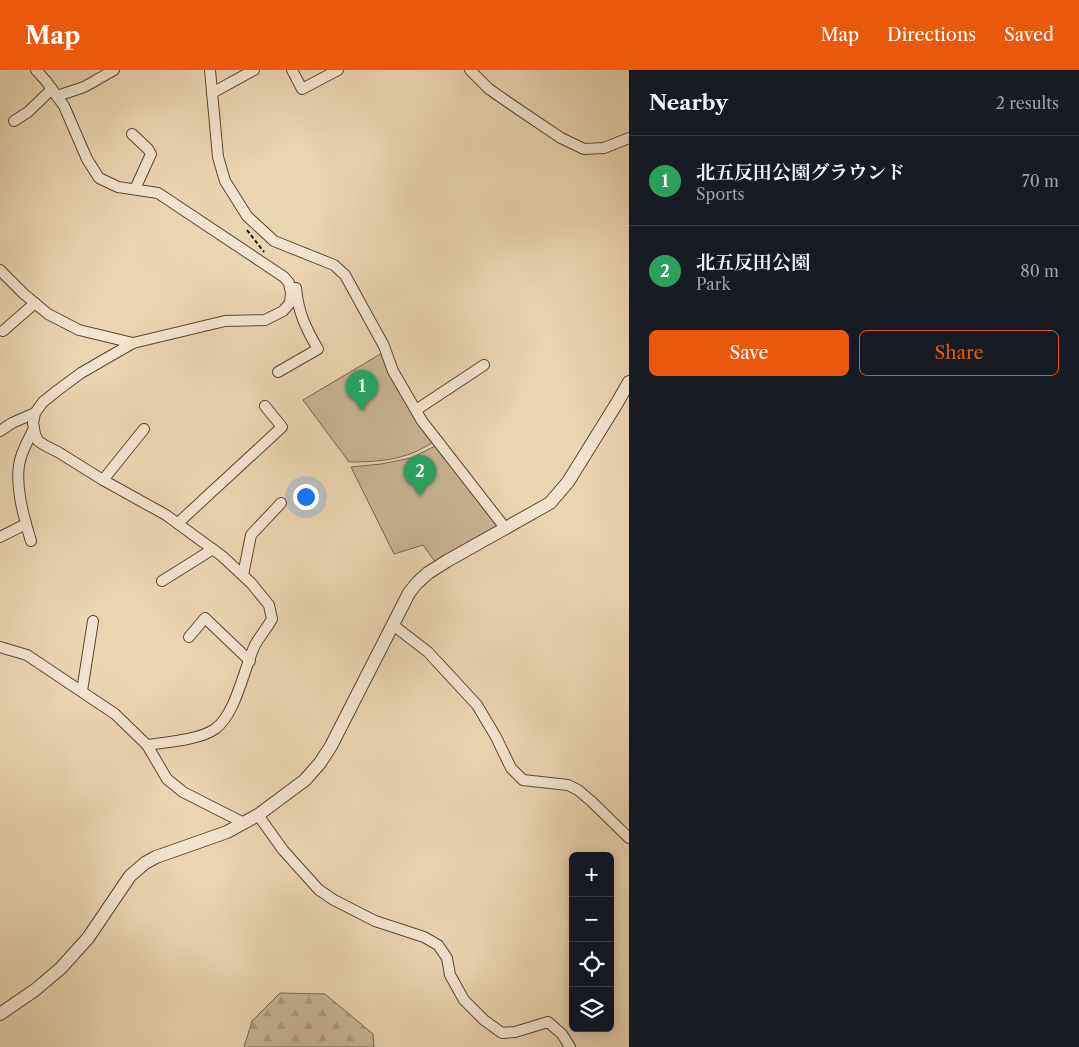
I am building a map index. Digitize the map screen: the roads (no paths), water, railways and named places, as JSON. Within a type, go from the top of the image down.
[{"type":"street","points":[[36,70],[64,106],[88,159],[99,178],[118,187],[158,192],[290,283],[290,303],[283,311],[264,320],[225,321],[133,343],[81,373],[43,402],[35,413],[33,423],[38,441],[178,523],[222,556],[255,588],[269,605],[272,620],[255,646],[227,716],[216,728],[200,735],[147,745]]},
{"type":"street","points":[[14,121],[55,93],[84,87],[114,70]]},
{"type":"street","points":[[210,70],[218,157],[225,181],[247,216],[274,241],[334,265],[345,276],[384,346],[393,371],[422,421],[506,528]]},
{"type":"street","points":[[212,92],[254,70]]},
{"type":"street","points":[[292,70],[302,89],[338,70]]},
{"type":"street","points":[[470,70],[488,89],[561,138],[584,149],[604,148],[629,138]]},
{"type":"street","points":[[132,134],[148,149],[150,154],[134,189]]},
{"type":"street","points":[[0,270],[48,314],[80,330],[133,343]]},
{"type":"street","points":[[278,372],[318,349],[306,329],[297,303],[296,288],[290,278],[286,279]]},
{"type":"street","points":[[3,331],[36,303]]},
{"type":"street","points":[[416,410],[484,365]]},
{"type":"street","points":[[0,1014],[35,990],[61,968],[88,938],[130,876],[145,863],[156,857],[227,832],[258,815],[305,780],[331,746],[409,593],[417,583],[428,573],[447,561],[550,503],[573,474],[629,382]]},
{"type":"street","points":[[178,523],[282,427],[264,406]]},
{"type":"street","points":[[0,431],[12,423],[35,413]]},
{"type":"street","points":[[31,541],[26,524],[18,476],[21,458],[34,428]]},
{"type":"street","points":[[103,480],[144,428]]},
{"type":"street","points":[[243,576],[251,535],[281,503]]},
{"type":"street","points":[[0,537],[26,524]]},
{"type":"street","points":[[162,581],[213,549]]},
{"type":"street","points":[[189,637],[205,618],[250,661]]},
{"type":"street","points":[[82,691],[93,621]]},
{"type":"street","points":[[393,625],[428,652],[476,705],[496,737],[511,768],[523,780],[573,787],[591,801],[629,838]]},
{"type":"street","points":[[0,647],[27,656],[115,714],[147,745],[167,779],[183,792],[244,823]]},
{"type":"street","points":[[258,815],[283,850],[319,890],[334,900],[376,921],[424,937],[438,944],[447,958],[450,975],[464,1000],[484,1020],[502,1033],[515,1032],[548,1022],[562,1034],[570,1047]]},
{"type":"place","name":"北五反田公園グラウンド","points":[[362,411]]},
{"type":"place","name":"北五反田公園","points":[[420,496]]}]
